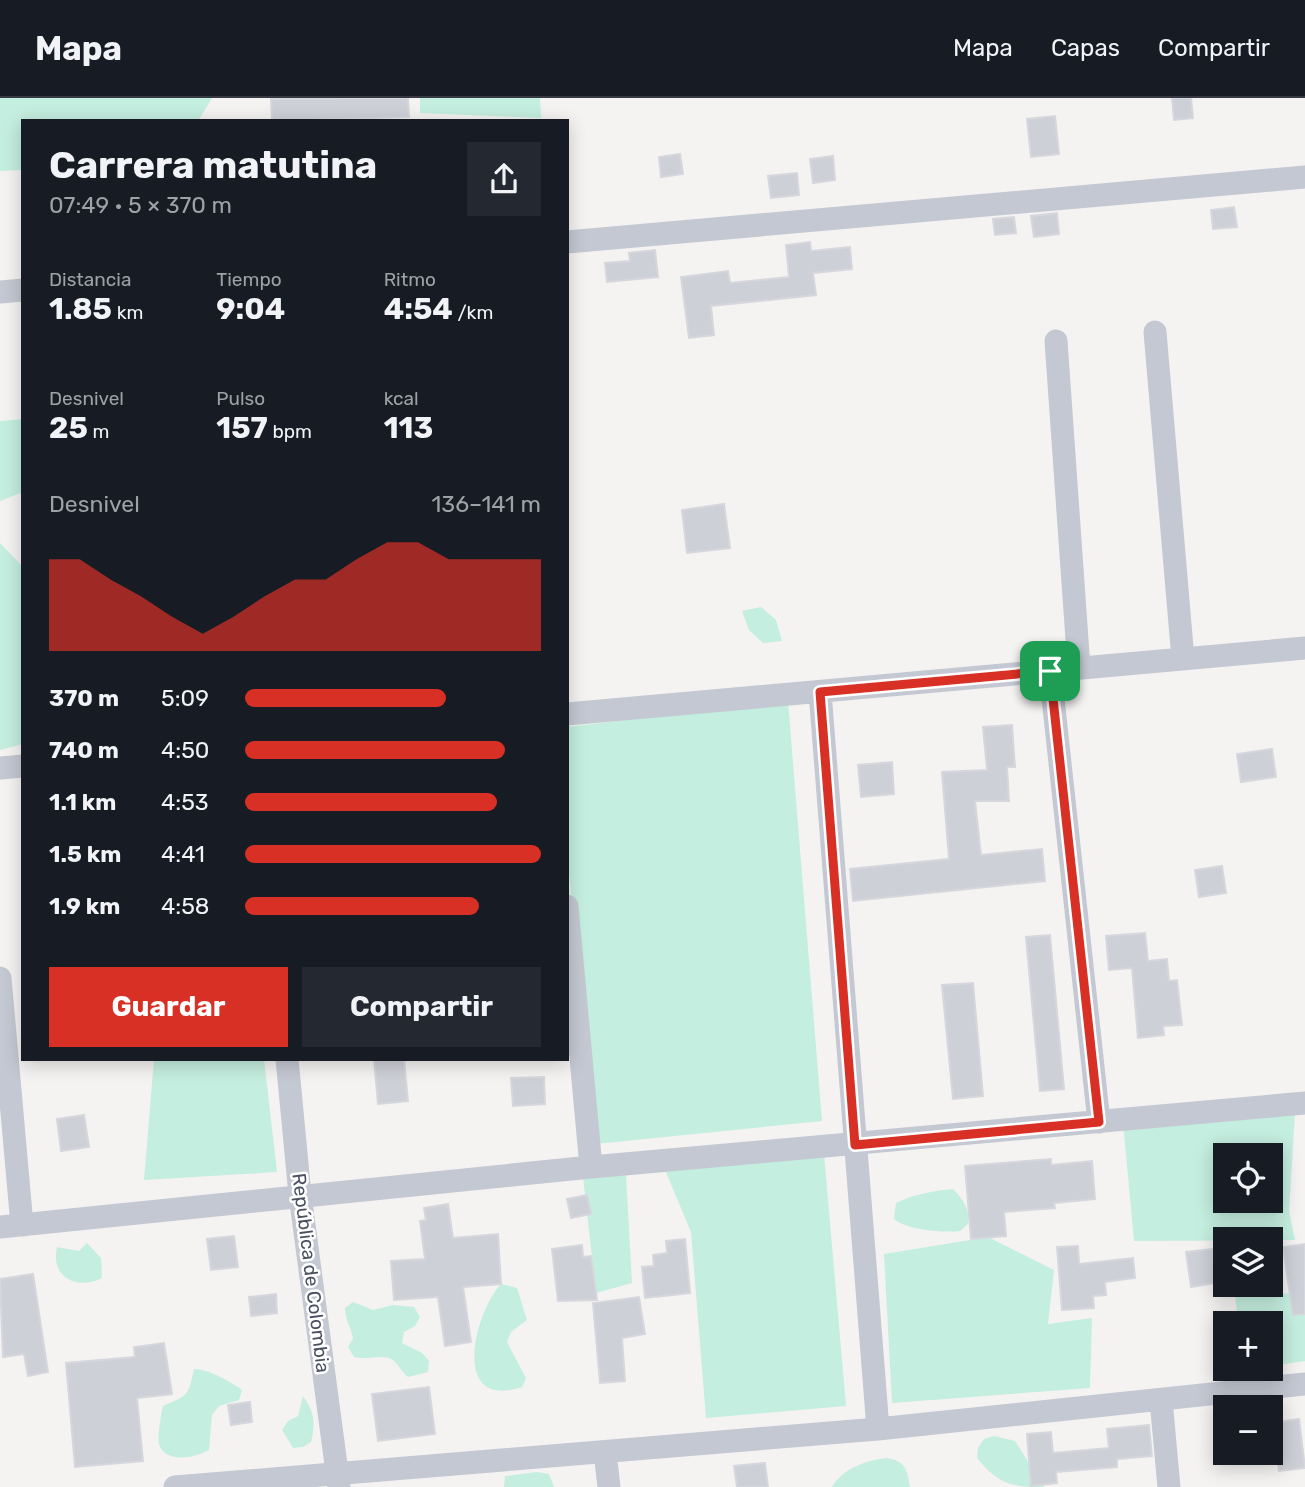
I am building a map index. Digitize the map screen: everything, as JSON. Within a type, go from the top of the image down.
[{"type":"street","points":[[569,242],[1305,177]]},
{"type":"street","points":[[0,292],[21,290]]},
{"type":"street","points":[[1155,332],[1183,659]]},
{"type":"street","points":[[1056,341],[1079,668]]},
{"type":"street","points":[[569,715],[1305,648]]},
{"type":"street","points":[[1050,671],[1099,1122]]},
{"type":"street","points":[[820,692],[878,1429]]},
{"type":"street","points":[[0,768],[21,766]]},
{"type":"street","points":[[569,928],[591,1167]]},
{"type":"street","points":[[0,978],[11,1226],[591,1167],[1305,1103]]},
{"type":"street","name":"República de Colombia","points":[[287,1061],[300,1195],[338,1480]]},
{"type":"street","points":[[175,1487],[338,1480],[605,1451],[878,1429],[1305,1384]]},
{"type":"street","points":[[1161,1400],[1169,1487]]},
{"type":"street","points":[[605,1451],[609,1487]]},
{"type":"green space","points":[[0,98],[212,98],[199,119],[21,119],[21,170],[0,171]]},
{"type":"green space","points":[[420,98],[540,98],[541,118],[420,113]]},
{"type":"green space","points":[[21,419],[21,493],[0,501],[0,421]]},
{"type":"green space","points":[[0,543],[21,565],[21,745],[0,750]]},
{"type":"green space","points":[[761,607],[776,620],[782,641],[763,643],[749,630],[742,611]]},
{"type":"green space","points":[[788,701],[822,1121],[595,1144],[569,872],[569,727]]},
{"type":"green space","points":[[154,1061],[264,1061],[277,1172],[144,1180]]},
{"type":"green space","points":[[1295,1112],[1289,1211],[1295,1240],[1283,1240],[1283,1227],[1213,1227],[1213,1241],[1134,1241],[1123,1123]]},
{"type":"green space","points":[[824,1154],[846,1406],[706,1418],[691,1232],[665,1170]]},
{"type":"green space","points":[[626,1175],[632,1283],[596,1293],[583,1177]]},
{"type":"green space","points":[[953,1189],[963,1201],[968,1214],[968,1224],[960,1231],[916,1228],[894,1219],[896,1203],[924,1193]]},
{"type":"green space","points":[[988,1237],[1054,1270],[1048,1324],[1092,1318],[1090,1388],[892,1403],[884,1254]]},
{"type":"green space","points":[[87,1243],[101,1258],[102,1278],[93,1282],[75,1282],[68,1279],[58,1266],[57,1247],[79,1251]]},
{"type":"green space","points":[[501,1284],[517,1288],[527,1320],[511,1332],[507,1342],[526,1378],[522,1387],[499,1391],[485,1385],[477,1373],[474,1355],[483,1316]]},
{"type":"green space","points":[[1305,1292],[1305,1361],[1283,1364],[1283,1311],[1237,1311],[1235,1297],[1283,1297],[1283,1294]]},
{"type":"green space","points":[[353,1302],[373,1310],[393,1305],[414,1307],[420,1317],[415,1326],[404,1332],[402,1343],[422,1353],[429,1361],[428,1372],[408,1377],[389,1358],[354,1357],[348,1347],[353,1338],[345,1308]]},
{"type":"green space","points":[[194,1369],[219,1376],[242,1390],[239,1400],[219,1406],[212,1415],[209,1450],[189,1457],[174,1457],[162,1450],[159,1444],[162,1409],[186,1394]]},
{"type":"green space","points":[[303,1396],[313,1418],[313,1435],[311,1442],[303,1447],[293,1448],[282,1430],[288,1421],[298,1416]]},
{"type":"green space","points":[[994,1436],[1015,1441],[1044,1487],[1007,1483],[985,1467],[977,1458],[978,1448],[984,1439]]},
{"type":"green space","points":[[887,1458],[902,1464],[910,1487],[832,1487],[842,1475],[856,1466]]},
{"type":"green space","points":[[537,1472],[549,1474],[554,1487],[504,1487],[505,1476]]},
{"type":"building","points":[[408,98],[409,117],[272,119],[271,99]]},
{"type":"building","points":[[1172,98],[1191,98],[1193,118],[1174,120]]},
{"type":"building","points":[[1055,116],[1059,154],[1031,157],[1027,119]]},
{"type":"building","points":[[680,154],[683,174],[661,177],[659,157]]},
{"type":"building","points":[[833,156],[835,180],[813,183],[810,159]]},
{"type":"building","points":[[797,173],[799,195],[771,198],[768,176]]},
{"type":"building","points":[[1234,207],[1237,227],[1213,229],[1211,210]]},
{"type":"building","points":[[1057,213],[1059,234],[1034,237],[1031,216]]},
{"type":"building","points":[[1014,217],[1016,233],[995,235],[993,219]]},
{"type":"building","points":[[810,242],[811,251],[850,247],[852,269],[813,273],[816,295],[711,306],[714,335],[689,338],[681,277],[728,271],[730,283],[789,277],[786,245]]},
{"type":"building","points":[[655,250],[658,277],[607,282],[605,263],[630,261],[629,253]]},
{"type":"building","points":[[724,504],[730,548],[687,553],[682,510]]},
{"type":"building","points":[[1012,725],[1015,767],[1007,767],[1009,801],[975,801],[981,855],[1042,849],[1045,881],[853,901],[850,869],[949,859],[942,772],[987,770],[983,727]]},
{"type":"building","points":[[1272,749],[1276,777],[1241,782],[1237,754]]},
{"type":"building","points":[[892,762],[894,794],[861,797],[858,765]]},
{"type":"building","points":[[1222,866],[1226,893],[1199,897],[1195,870]]},
{"type":"building","points":[[1145,933],[1148,961],[1167,959],[1169,981],[1177,980],[1182,1025],[1163,1026],[1164,1035],[1138,1038],[1132,968],[1109,970],[1106,936]]},
{"type":"building","points":[[1050,935],[1064,1089],[1040,1091],[1026,937]]},
{"type":"building","points":[[973,983],[983,1096],[953,1099],[942,985]]},
{"type":"building","points":[[374,1061],[404,1061],[408,1101],[378,1104]]},
{"type":"building","points":[[544,1077],[545,1104],[513,1106],[511,1078]]},
{"type":"building","points":[[84,1115],[89,1147],[61,1151],[57,1119]]},
{"type":"building","points":[[1051,1159],[1051,1165],[1092,1161],[1095,1199],[1054,1203],[1055,1208],[1004,1212],[1006,1236],[971,1239],[965,1166]]},
{"type":"building","points":[[587,1195],[591,1214],[571,1218],[567,1199]]},
{"type":"building","points":[[448,1204],[453,1238],[498,1234],[501,1284],[463,1287],[471,1342],[445,1346],[438,1297],[394,1300],[391,1261],[425,1259],[420,1221],[426,1220],[424,1208]]},
{"type":"building","points":[[234,1236],[238,1267],[211,1270],[207,1239]]},
{"type":"building","points":[[685,1239],[690,1293],[645,1298],[642,1267],[654,1266],[653,1255],[667,1253],[666,1241]]},
{"type":"building","points":[[1305,1244],[1305,1314],[1293,1315],[1283,1247]]},
{"type":"building","points":[[582,1245],[583,1257],[591,1256],[597,1300],[558,1301],[552,1249]]},
{"type":"building","points":[[1078,1246],[1079,1264],[1133,1258],[1135,1278],[1105,1282],[1106,1295],[1093,1296],[1094,1308],[1062,1310],[1057,1247]]},
{"type":"building","points":[[1212,1249],[1213,1283],[1191,1287],[1186,1252]]},
{"type":"building","points":[[33,1274],[48,1372],[28,1376],[24,1354],[3,1357],[0,1279]]},
{"type":"building","points":[[276,1294],[277,1313],[251,1316],[249,1297]]},
{"type":"building","points":[[639,1297],[645,1334],[622,1338],[625,1381],[600,1383],[593,1303]]},
{"type":"building","points":[[164,1343],[172,1394],[137,1398],[143,1461],[75,1467],[66,1363],[135,1357],[134,1347]]},
{"type":"building","points":[[429,1387],[435,1434],[378,1441],[372,1394]]},
{"type":"building","points":[[250,1402],[252,1422],[231,1425],[228,1405]]},
{"type":"building","points":[[1299,1419],[1305,1468],[1279,1471],[1278,1465],[1283,1465],[1283,1421]]},
{"type":"building","points":[[1149,1425],[1152,1456],[1117,1459],[1117,1467],[1056,1472],[1057,1483],[1031,1486],[1027,1434],[1051,1432],[1053,1453],[1109,1448],[1107,1429]]},
{"type":"building","points":[[765,1463],[768,1487],[737,1487],[734,1466]]},
{"type":"route","points":[[1050,671],[1099,1122],[855,1145],[820,692],[1050,671]]}]
